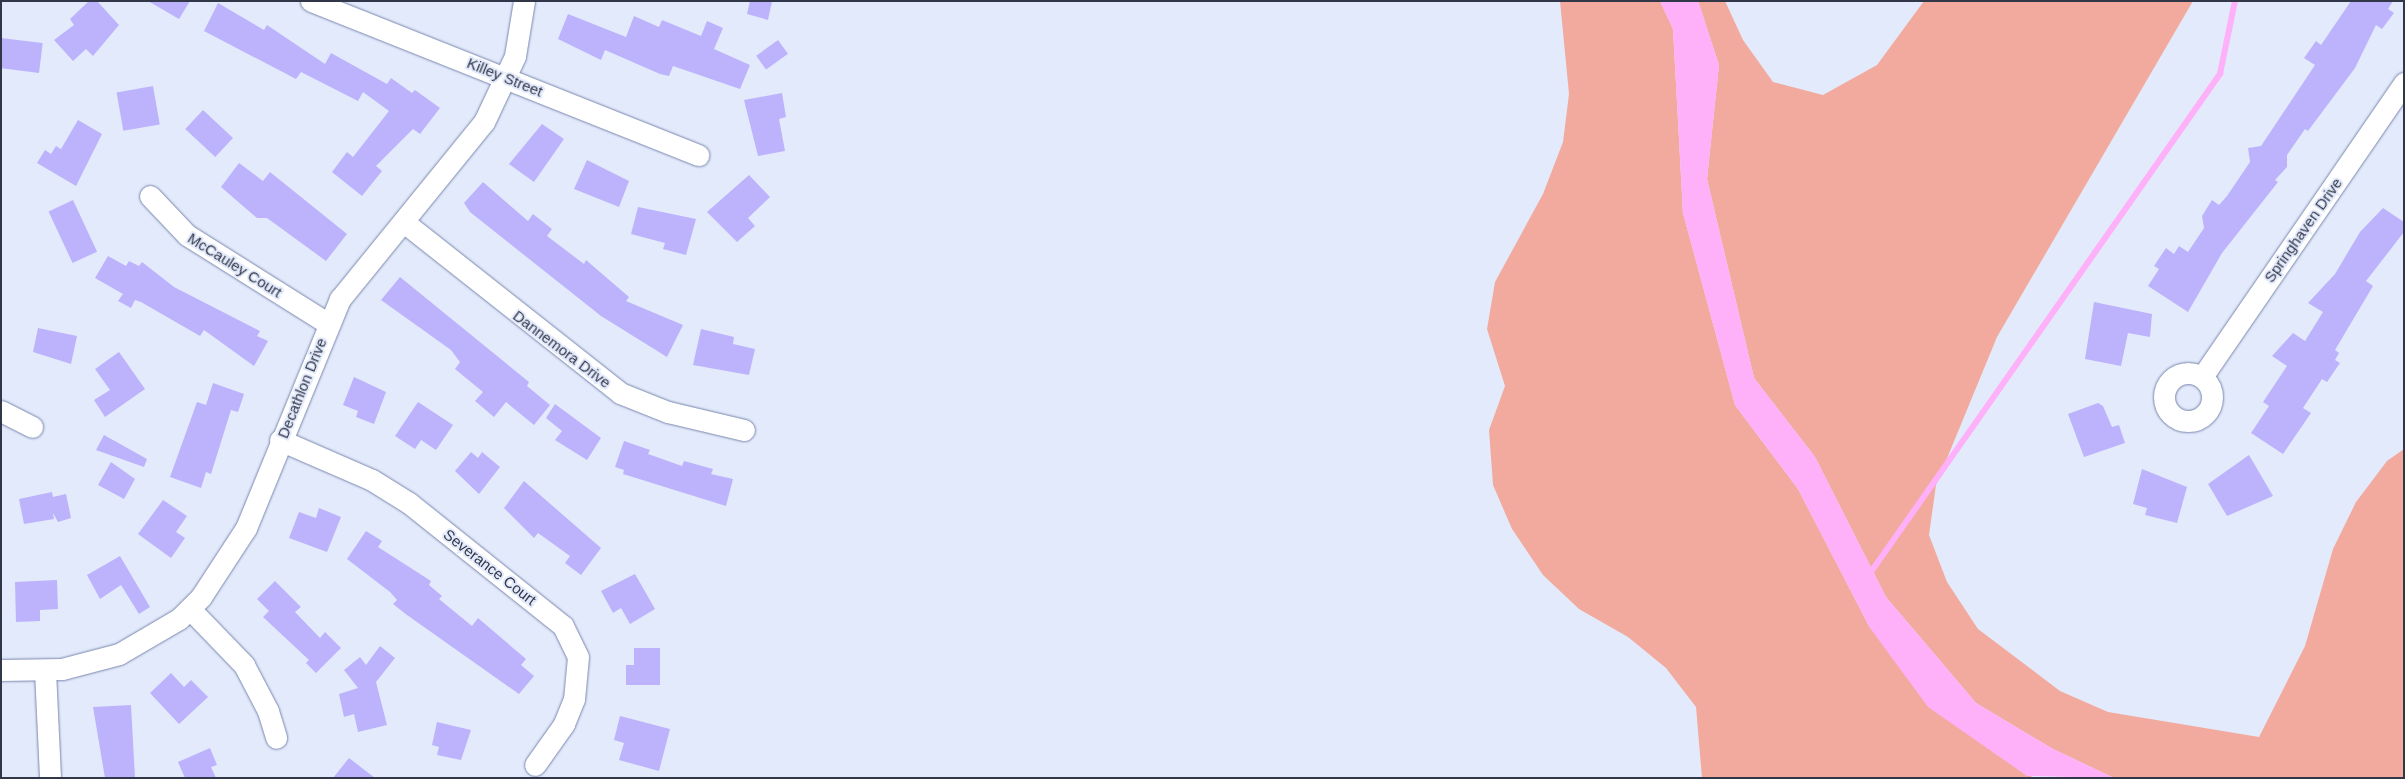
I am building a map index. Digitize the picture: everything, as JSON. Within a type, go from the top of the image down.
[{"type":"street","name":"Killey Street","points":[[311,1],[505,77],[698,156]]},
{"type":"street","name":"Decathlon Drive","points":[[1,670],[44,671],[119,654],[190,608],[246,528],[280,440],[340,299],[405,223],[484,122],[515,56],[524,1]]},
{"type":"street","name":"Springhaven Drive","points":[[2202,378],[2404,83]]},
{"type":"street","name":"McCauley Court","points":[[150,196],[187,235],[329,324]]},
{"type":"street","name":"Dannemora Drive","points":[[405,223],[620,393],[668,412],[744,430]]},
{"type":"street","points":[[1,411],[32,427]]},
{"type":"street","name":"Severance Court","points":[[280,440],[356,472],[409,503],[563,626],[578,657],[575,691],[564,724],[536,765]]},
{"type":"street","points":[[190,608],[244,665],[268,711],[276,738]]},
{"type":"street","points":[[44,671],[50,778]]},
{"type":"shaded area","points":[[1560,1],[1660,1],[1673,29],[1683,213],[1735,405],[1798,489],[1870,628],[2033,778],[1702,778],[1696,707],[1666,668],[1628,637],[1579,609],[1543,575],[1512,529],[1493,485],[1489,430],[1505,386],[1487,329],[1495,282],[1543,194],[1563,142],[1569,94]]},
{"type":"shaded area","points":[[1660,1],[1698,1],[1719,65],[1707,179],[1754,378],[1815,457],[1886,597],[1976,703],[2053,749],[2114,778],[2027,776],[1928,707],[1870,628],[1798,489],[1735,405],[1683,213],[1673,29]]},
{"type":"shaded area","points":[[1698,1],[1725,1],[1743,40],[1773,82],[1823,95],[1877,65],[1924,1],[2193,1],[1997,337],[1936,485],[1929,535],[1947,582],[1978,629],[2060,691],[2108,712],[2259,737],[2305,646],[2333,549],[2356,502],[2387,461],[2404,449],[2404,778],[2114,778],[2053,749],[1976,703],[1886,597],[1815,457],[1754,378],[1707,179],[1719,65]]},
{"type":"building","points":[[89,1],[97,1],[119,25],[93,56],[86,49],[73,61],[54,40],[74,25],[70,19]]},
{"type":"building","points":[[148,1],[190,1],[179,19]]},
{"type":"building","points":[[750,1],[772,1],[768,20],[747,14]]},
{"type":"building","points":[[2351,1],[2393,1],[2388,9],[2394,13],[2382,29],[2376,25],[2355,68],[2308,131],[2305,129],[2287,155],[2287,167],[2275,180],[2278,182],[2222,253],[2188,312],[2148,286],[2159,269],[2154,266],[2166,248],[2174,254],[2179,246],[2188,252],[2204,228],[2202,216],[2212,200],[2219,205],[2227,196],[2250,162],[2248,148],[2261,146],[2315,65],[2304,58],[2316,41],[2321,45]]},
{"type":"building","points":[[218,3],[264,30],[267,25],[325,64],[331,53],[387,84],[391,78],[412,93],[415,90],[440,108],[420,134],[413,129],[376,166],[382,171],[362,196],[332,172],[347,152],[353,157],[389,111],[363,92],[358,101],[301,72],[296,79],[204,31]]},
{"type":"building","points":[[568,14],[626,37],[634,16],[659,27],[662,20],[701,36],[707,21],[723,28],[714,49],[750,65],[740,89],[673,66],[669,76],[660,74],[605,50],[601,60],[558,39]]},
{"type":"building","points":[[1,38],[43,43],[39,73],[1,68]]},
{"type":"building","points":[[778,40],[788,54],[766,70],[756,56]]},
{"type":"building","points":[[153,86],[160,124],[123,131],[117,92]]},
{"type":"building","points":[[782,93],[786,117],[779,119],[785,151],[758,156],[744,100]]},
{"type":"building","points":[[203,110],[233,138],[215,157],[185,129]]},
{"type":"building","points":[[78,120],[102,134],[76,186],[37,163],[45,150],[51,154],[56,146],[61,149]]},
{"type":"building","points":[[542,124],[564,139],[534,182],[509,164]]},
{"type":"building","points":[[587,160],[629,181],[619,207],[574,189]]},
{"type":"building","points":[[239,163],[263,181],[270,172],[347,234],[326,261],[267,218],[257,218],[221,187]]},
{"type":"building","points":[[749,175],[770,197],[748,218],[755,226],[737,242],[707,212]]},
{"type":"building","points":[[483,182],[528,221],[533,214],[552,229],[547,236],[584,264],[586,260],[629,297],[626,301],[683,325],[667,357],[601,316],[470,212],[464,203]]},
{"type":"building","points":[[73,200],[97,252],[73,263],[49,211]]},
{"type":"building","points":[[638,207],[696,219],[686,255],[663,249],[665,243],[631,234]]},
{"type":"building","points":[[2383,208],[2404,222],[2404,232],[2366,281],[2373,286],[2335,350],[2339,353],[2335,360],[2340,363],[2327,382],[2322,379],[2303,408],[2311,413],[2283,454],[2251,433],[2269,406],[2263,402],[2287,366],[2272,356],[2293,333],[2305,341],[2323,312],[2308,303],[2335,274],[2360,232]]},
{"type":"building","points":[[108,256],[126,266],[129,261],[139,266],[142,262],[174,287],[260,331],[257,336],[268,341],[254,366],[204,330],[200,336],[141,302],[135,300],[131,308],[118,301],[123,294],[95,278]]},
{"type":"building","points":[[400,277],[529,382],[527,386],[550,405],[534,425],[506,402],[494,417],[475,401],[483,392],[455,369],[460,362],[451,350],[381,300]]},
{"type":"building","points":[[2094,302],[2152,314],[2150,337],[2128,333],[2121,366],[2085,359]]},
{"type":"building","points":[[38,328],[77,336],[71,364],[33,352]]},
{"type":"building","points":[[701,329],[734,337],[733,344],[755,349],[749,375],[693,365]]},
{"type":"building","points":[[119,352],[145,389],[105,417],[94,400],[110,390],[95,369]]},
{"type":"building","points":[[354,377],[386,392],[374,424],[356,417],[358,411],[343,405]]},
{"type":"building","points":[[213,383],[244,394],[238,412],[231,410],[211,474],[206,472],[201,488],[170,477],[197,402],[206,405]]},
{"type":"building","points":[[418,402],[453,425],[436,450],[421,440],[415,449],[395,436]]},
{"type":"building","points":[[2098,403],[2103,406],[2112,427],[2119,425],[2125,443],[2084,457],[2068,414]]},
{"type":"building","points":[[555,404],[601,438],[587,460],[555,440],[562,431],[546,418]]},
{"type":"building","points":[[104,435],[147,459],[144,467],[96,450]]},
{"type":"building","points":[[624,441],[650,450],[648,454],[682,466],[684,461],[713,469],[711,474],[733,479],[726,506],[623,474],[624,470],[615,467]]},
{"type":"building","points":[[471,452],[478,458],[482,452],[500,467],[479,494],[455,471]]},
{"type":"building","points":[[2249,455],[2273,496],[2227,516],[2208,484]]},
{"type":"building","points":[[111,462],[135,479],[124,499],[98,485]]},
{"type":"building","points":[[2142,469],[2187,487],[2177,523],[2145,515],[2147,508],[2133,504]]},
{"type":"building","points":[[524,481],[601,548],[581,575],[565,563],[570,556],[538,533],[534,538],[504,508]]},
{"type":"building","points":[[52,492],[53,497],[66,494],[71,518],[58,522],[53,513],[54,519],[24,524],[19,499]]},
{"type":"building","points":[[163,500],[187,516],[176,532],[185,538],[171,558],[138,534]]},
{"type":"building","points":[[319,508],[341,517],[327,552],[289,538],[299,512],[316,518]]},
{"type":"building","points":[[366,531],[382,541],[378,547],[431,581],[429,585],[442,596],[439,599],[472,626],[478,618],[526,659],[521,665],[534,676],[519,694],[407,615],[393,604],[397,600],[390,592],[347,559]]},
{"type":"building","points":[[120,556],[150,607],[139,614],[121,585],[100,599],[87,575]]},
{"type":"building","points":[[635,574],[655,609],[630,624],[621,608],[613,613],[601,591]]},
{"type":"building","points":[[57,580],[58,609],[40,610],[40,621],[16,622],[15,582]]},
{"type":"building","points":[[275,581],[301,607],[295,612],[320,638],[325,632],[341,648],[316,673],[306,663],[309,660],[263,617],[269,611],[257,599]]},
{"type":"building","points":[[380,646],[395,658],[376,682],[387,725],[358,732],[354,714],[344,717],[339,694],[358,688],[344,670],[360,657],[366,665]]},
{"type":"building","points":[[634,648],[660,648],[660,685],[626,685],[626,665],[634,665]]},
{"type":"building","points":[[171,673],[184,687],[191,680],[208,697],[179,724],[150,693]]},
{"type":"building","points":[[131,705],[135,778],[105,778],[93,707]]},
{"type":"building","points":[[620,716],[670,729],[659,771],[619,760],[624,743],[614,740]]},
{"type":"building","points":[[437,722],[471,730],[461,760],[437,755],[439,747],[432,745]]},
{"type":"building","points":[[210,748],[217,765],[211,767],[216,778],[185,778],[178,762]]},
{"type":"building","points":[[349,758],[375,778],[333,778]]},
{"type":"waterway","points":[[1869,575],[2220,74],[2235,1]]}]
